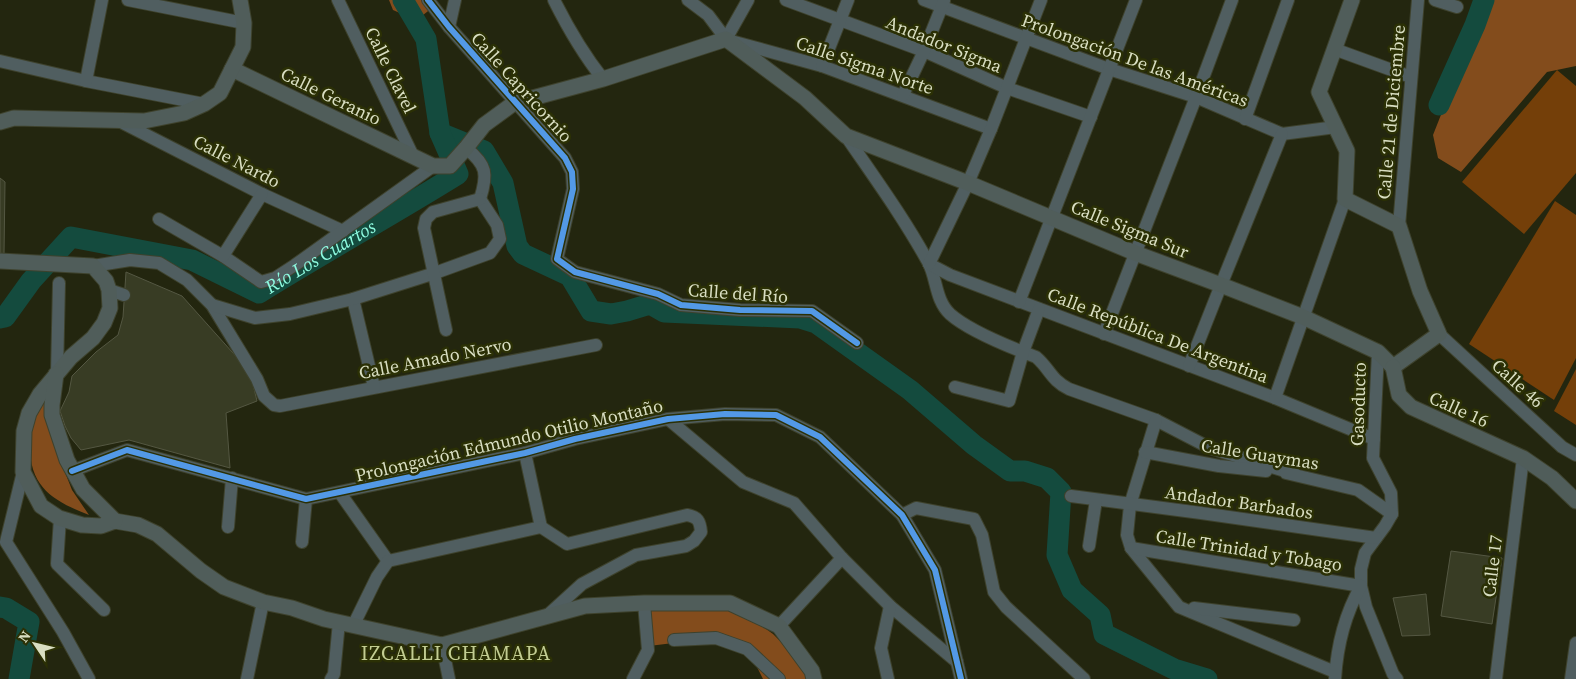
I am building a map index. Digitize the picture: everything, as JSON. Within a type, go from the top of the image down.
[{"type":"main road","points":[[0,122],[14,118],[144,121],[184,113],[204,104],[220,93],[242,48],[244,23],[240,0]]},
{"type":"main road","points":[[1352,0],[1319,92],[1346,151],[1345,198],[1399,226],[1420,291],[1438,334],[1393,367]]},
{"type":"main road","points":[[433,166],[450,166],[484,125],[514,103],[603,79],[726,39],[805,98],[846,136]]},
{"type":"main road","name":"Calle Geranio","points":[[232,69],[433,166]]},
{"type":"main road","name":"Calle Sigma Sur","points":[[846,136],[968,183],[1135,253],[1220,284],[1302,318],[1378,352],[1393,367]]},
{"type":"main road","points":[[0,262],[93,266],[117,292],[104,323],[93,338],[57,373],[40,394],[29,413],[24,431],[22,472],[41,506],[60,518],[82,526],[102,526],[115,521],[138,525],[157,534],[201,571],[224,587],[263,602],[292,608],[346,624],[442,644],[548,614],[585,606],[644,603],[730,603],[779,626],[812,671],[814,679]]},
{"type":"main road","name":"Calle 16","points":[[1393,367],[1399,395],[1411,407],[1523,458],[1552,478],[1576,501]]},
{"type":"main road","points":[[57,373],[52,416],[72,471],[83,489],[115,521]]},
{"type":"street","points":[[86,81],[102,0]]},
{"type":"street","points":[[128,0],[244,23]]},
{"type":"street","name":"Calle Clavel","points":[[338,0],[413,156]]},
{"type":"street","name":"Calle Capricornio","points":[[428,0],[514,103],[565,158],[572,172],[572,189],[557,259]]},
{"type":"street","points":[[449,27],[455,0]]},
{"type":"street","points":[[554,0],[585,57],[603,79]]},
{"type":"street","points":[[688,0],[708,15],[726,39],[748,0]]},
{"type":"street","name":"Andador Sigma","points":[[786,0],[840,22],[924,51],[1007,88],[1091,117]]},
{"type":"street","points":[[822,66],[848,0]]},
{"type":"street","name":"Prolongación De las Américas","points":[[924,0],[943,3],[1025,38],[1110,69],[1196,97],[1282,134]]},
{"type":"street","points":[[929,264],[968,183],[991,129],[1041,0]]},
{"type":"street","points":[[1019,302],[1136,0]]},
{"type":"street","points":[[1104,334],[1232,0]]},
{"type":"street","points":[[1246,119],[1288,0]]},
{"type":"street","name":"Calle 21 de Diciembre","points":[[1399,226],[1418,0]]},
{"type":"street","points":[[1435,0],[1457,7]]},
{"type":"street","points":[[903,95],[924,51],[943,3]]},
{"type":"street","name":"Calle Sigma Norte","points":[[726,39],[822,66],[991,129]]},
{"type":"street","points":[[1334,49],[1412,77]]},
{"type":"street","points":[[0,62],[204,104]]},
{"type":"street","name":"Calle Nardo","points":[[117,120],[262,194],[344,231]]},
{"type":"street","points":[[1189,366],[1220,284],[1282,134],[1336,127]]},
{"type":"street","points":[[846,136],[905,223],[929,264],[941,301],[949,313],[965,325],[1036,357],[1045,365],[1058,384],[1156,420],[1210,448],[1295,474]]},
{"type":"street","points":[[93,266],[130,260],[159,263],[187,280],[212,305],[255,318],[290,314],[353,298],[435,273],[490,253],[500,239],[497,225],[480,198],[485,182],[484,169],[478,158],[466,148]]},
{"type":"street","points":[[158,219],[223,256],[261,282],[275,278],[344,231],[433,166]]},
{"type":"street","points":[[223,256],[262,194]]},
{"type":"street","points":[[446,330],[424,228],[426,219],[433,212],[480,198]]},
{"type":"street","points":[[1274,398],[1345,198]]},
{"type":"street","name":"Calle del Río","points":[[557,259],[575,272],[658,294],[681,305],[740,310],[812,312],[857,343]]},
{"type":"street","name":"Calle República De Argentina","points":[[929,264],[950,275],[1019,302],[1274,398],[1374,438]]},
{"type":"street","points":[[57,373],[58,283]]},
{"type":"street","points":[[353,298],[374,387]]},
{"type":"street","name":"Calle Amado Nervo","points":[[212,305],[257,379],[264,396],[274,405],[280,406],[596,345]]},
{"type":"street","points":[[955,387],[1009,401],[1023,352],[1039,309]]},
{"type":"street","name":"Calle 46","points":[[1438,334],[1562,447],[1576,455]]},
{"type":"street","name":"Gasoducto","points":[[1378,352],[1373,458],[1391,493],[1392,514]]},
{"type":"street","name":"Prolongación Edmundo Otilio Montaño","points":[[72,471],[127,450],[306,499],[525,453],[575,439],[668,419],[725,414],[776,415],[820,437],[902,516],[935,570],[961,679]]},
{"type":"street","points":[[668,419],[742,482],[794,503],[842,558],[890,606],[957,662]]},
{"type":"street","points":[[1156,420],[1130,505],[1126,535],[1131,548],[1179,606],[1335,676],[1342,632],[1351,605],[1361,586]]},
{"type":"street","name":"Calle Guaymas","points":[[1145,452],[1219,466],[1295,474],[1358,490],[1392,514]]},
{"type":"street","points":[[525,453],[541,527],[567,544],[687,515],[696,517],[700,523],[701,532],[694,541],[686,546],[636,555],[582,584],[548,614]]},
{"type":"street","name":"Calle 17","points":[[1496,679],[1523,458]]},
{"type":"street","points":[[22,472],[6,542],[63,632],[90,679]]},
{"type":"street","points":[[228,527],[232,478]]},
{"type":"street","points":[[340,493],[388,562]]},
{"type":"street","name":"Andador Barbados","points":[[1071,496],[1376,538]]},
{"type":"street","points":[[302,542],[306,499]]},
{"type":"street","points":[[1089,546],[1096,500]]},
{"type":"street","points":[[902,516],[916,508],[974,519],[982,535],[994,592],[1006,607],[1084,679]]},
{"type":"street","points":[[1392,514],[1365,553],[1361,569],[1361,586],[1366,607],[1393,674],[1397,679]]},
{"type":"street","points":[[60,518],[57,564],[104,610]]},
{"type":"street","points":[[336,677],[346,624],[388,562],[541,527]]},
{"type":"street","name":"Calle Trinidad y Tobago","points":[[1131,548],[1361,586]]},
{"type":"street","points":[[779,626],[842,558]]},
{"type":"street","points":[[247,679],[263,602]]},
{"type":"street","points":[[633,679],[648,650],[644,603]]},
{"type":"street","points":[[888,679],[881,648],[890,606]]},
{"type":"street","points":[[1179,606],[1294,620]]},
{"type":"street","points":[[674,640],[716,638],[740,646],[747,649],[779,679]]},
{"type":"street","points":[[1571,679],[1576,643]]},
{"type":"street","points":[[442,644],[449,679]]},
{"type":"shaded area","points":[[389,0],[426,0],[432,8],[409,26],[402,14],[393,10]]},
{"type":"shaded area","points":[[1493,0],[1576,0],[1576,66],[1547,72],[1461,172],[1438,158],[1433,135],[1450,92]]},
{"type":"shaded area","points":[[1557,70],[1576,86],[1576,173],[1524,234],[1462,182]]},
{"type":"shaded area","points":[[1555,201],[1576,215],[1576,358],[1554,400],[1469,344]]},
{"type":"shaded area","points":[[1576,369],[1576,425],[1554,411]]},
{"type":"shaded area","points":[[48,394],[59,457],[72,490],[89,515],[54,498],[39,482],[34,471],[30,444],[32,423]]},
{"type":"shaded area","points":[[646,605],[739,609],[773,634],[809,670],[810,679],[763,679],[756,665],[740,650],[706,639],[649,646]]},
{"type":"building","points":[[0,178],[5,182],[4,254],[0,253]]},
{"type":"building","points":[[126,272],[182,296],[250,372],[257,401],[226,413],[230,468],[129,440],[81,450],[71,438],[60,411],[69,392],[72,376],[96,352],[118,335],[123,317]]},
{"type":"building","points":[[1451,551],[1502,558],[1492,624],[1441,616]]},
{"type":"building","points":[[1426,594],[1430,635],[1402,636],[1393,598]]},
{"type":"waterway","name":"Río Los Cuartos","points":[[0,318],[5,317],[31,281],[71,237],[192,260],[259,293],[458,174],[440,133],[426,39],[403,0]]},
{"type":"waterway","points":[[1439,105],[1475,25],[1484,0]]},
{"type":"waterway","points":[[440,133],[484,151],[503,183],[517,246],[523,254],[570,276],[591,311],[611,314],[650,304],[664,312],[800,318],[816,323],[910,390],[974,445],[1010,471],[1025,471],[1047,478],[1061,492],[1057,555],[1072,590],[1100,615],[1104,634],[1174,669],[1207,679]]},
{"type":"waterway","name":"Río Los Cuartos","points":[[0,607],[6,608],[29,622],[19,679]]},
{"type":"cycle path","points":[[428,0],[449,27],[565,158],[572,172],[573,189],[557,259],[575,272],[658,294],[681,305],[740,310],[812,311],[857,343]]},
{"type":"cycle path","points":[[72,471],[127,450],[306,499],[525,453],[575,439],[668,419],[725,414],[776,415],[820,437],[902,515],[935,570],[961,679]]},
{"type":"district","name":"IZCALLI CHAMAPA","points":[[456,653]]}]
